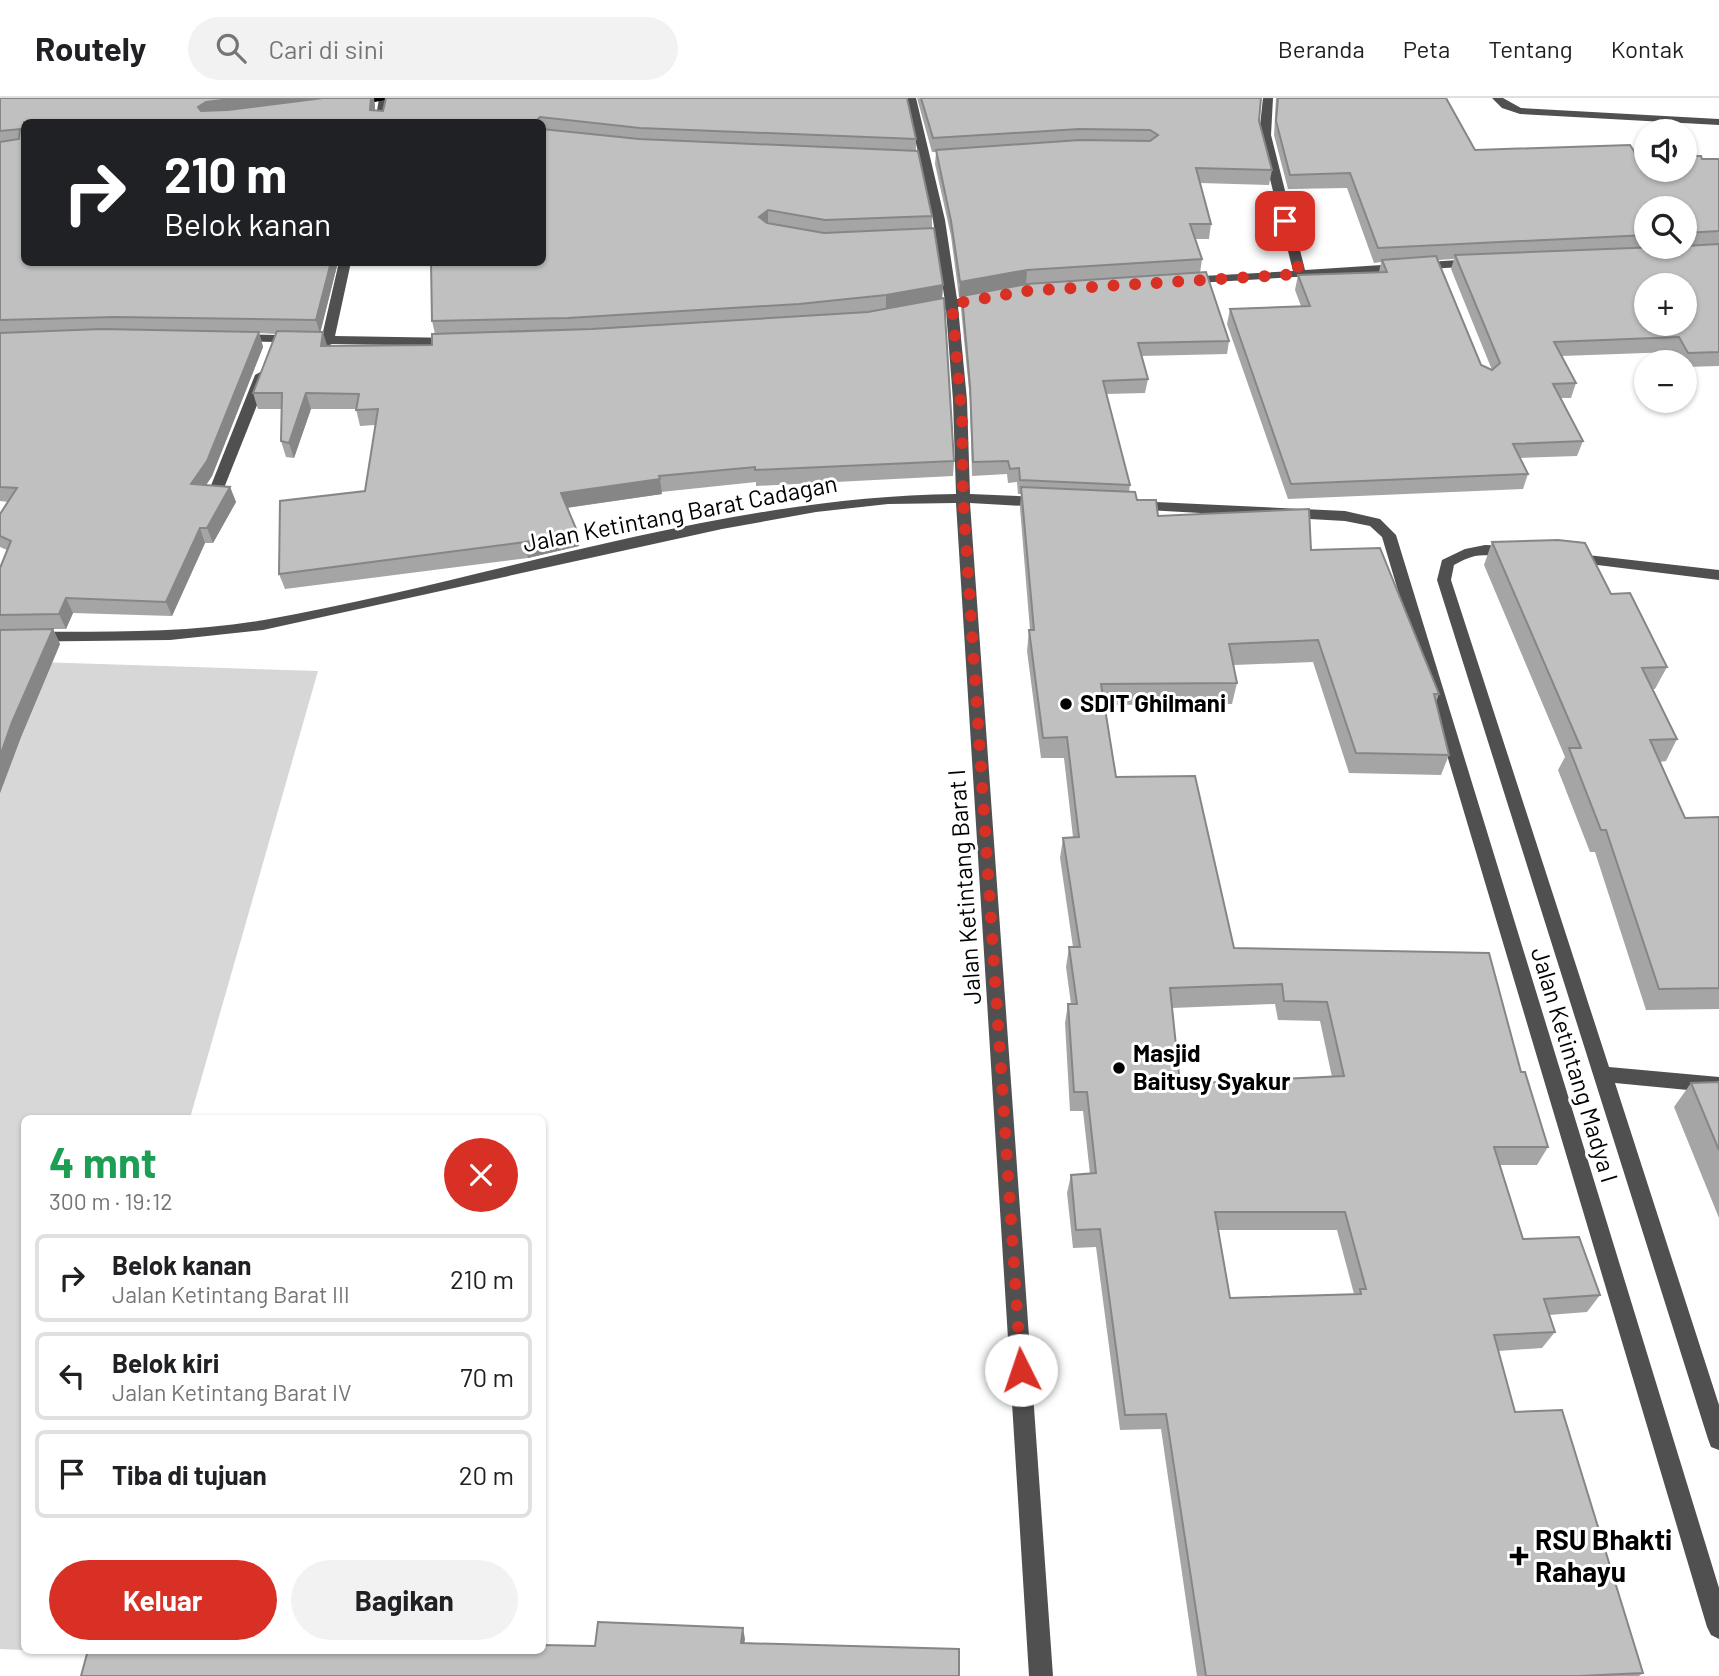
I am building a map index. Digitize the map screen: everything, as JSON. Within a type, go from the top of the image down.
[{"type":"main road","points":[[344,105],[386,99]]},
{"type":"street","name":"Jalan Ketintang Barat I","points":[[911,98],[918,160],[942,236],[952,304],[962,419],[963,498],[1041,1676]]},
{"type":"street","points":[[1269,98],[1265,135],[1300,274]]},
{"type":"street","points":[[1497,98],[1506,106],[1520,111],[1719,122]]},
{"type":"street","points":[[381,119],[386,99]]},
{"type":"street","points":[[918,160],[942,158]]},
{"type":"street","points":[[928,237],[942,236]]},
{"type":"street","points":[[1177,281],[1300,274],[1442,271],[1493,262]]},
{"type":"street","points":[[327,342],[344,266]]},
{"type":"street","points":[[914,314],[1001,294]]},
{"type":"street","points":[[217,338],[270,352],[327,342],[470,342]]},
{"type":"street","points":[[215,493],[270,352]]},
{"type":"street","name":"Jalan Ketintang Barat Cadagan","points":[[0,637],[170,635],[251,627],[749,519],[816,507],[888,499],[963,498],[1059,502]]},
{"type":"street","name":"Jalan Ketintang Madya I","points":[[1113,505],[1345,516],[1375,522],[1389,535],[1719,1627]]},
{"type":"street","name":"Jalan Ketintang Madya I","points":[[1532,553],[1492,548],[1464,552],[1447,563],[1444,580],[1719,1439]]},
{"type":"street","points":[[1558,556],[1719,575]]},
{"type":"street","points":[[1601,1074],[1719,1085]]},
{"type":"shaded area","points":[[37,662],[318,671],[191,1115],[21,1115],[21,1650],[0,1649],[0,752]]},
{"type":"building","points":[[0,98],[238,98],[206,102],[198,107],[201,111],[323,98],[371,98],[370,110],[383,111],[386,98],[907,98],[916,139],[640,128],[540,117],[21,119],[21,266],[330,266],[316,320],[115,317],[0,320],[0,142],[19,139],[20,129],[0,131]]},
{"type":"building","points":[[921,98],[1261,98],[1259,121],[1272,170],[1196,168],[1211,224],[1190,224],[1202,259],[1027,270],[960,282],[936,150],[1080,140],[1150,141],[1158,135],[1150,130],[1079,129],[933,138]]},
{"type":"building","points":[[1278,98],[1446,98],[1475,150],[1630,145],[1634,151],[1634,182],[1697,182],[1697,156],[1702,159],[1719,159],[1719,231],[1697,232],[1697,196],[1634,196],[1634,236],[1378,248],[1350,173],[1290,175],[1276,121]]},
{"type":"building","points":[[546,129],[639,139],[918,151],[932,216],[825,220],[768,210],[759,217],[767,223],[824,233],[934,228],[943,285],[886,295],[799,304],[568,318],[432,321],[431,266],[546,266]]},
{"type":"building","points":[[1719,244],[1719,352],[1686,350],[1679,337],[1554,342],[1576,383],[1553,384],[1583,441],[1513,444],[1528,474],[1291,484],[1230,309],[1310,306],[1298,275],[1387,272],[1382,260],[1436,256],[1481,365],[1492,370],[1500,363],[1455,255],[1634,248],[1634,259],[1697,259],[1697,245]]},
{"type":"building","points":[[1206,272],[1229,341],[1138,343],[1148,379],[1103,381],[1130,485],[1020,480],[1019,468],[1010,469],[1008,461],[973,462],[962,296],[1027,284]]},
{"type":"building","points":[[944,298],[954,461],[755,470],[755,467],[659,476],[660,479],[561,493],[577,531],[525,542],[279,574],[280,501],[365,491],[378,409],[356,410],[359,394],[306,393],[289,443],[281,441],[282,393],[253,393],[277,331],[323,332],[321,346],[432,345],[432,334],[592,329],[868,312]]},
{"type":"building","points":[[101,329],[259,332],[207,461],[191,484],[230,487],[207,528],[200,528],[166,602],[66,598],[59,614],[0,615],[0,568],[11,541],[0,536],[0,514],[17,488],[0,487],[0,333]]},
{"type":"building","points":[[1021,487],[1135,492],[1137,500],[1156,500],[1158,516],[1309,509],[1311,550],[1380,548],[1439,694],[1434,694],[1449,755],[1356,753],[1318,640],[1229,644],[1237,683],[1101,684],[1116,777],[1195,776],[1234,948],[1489,953],[1521,1072],[1525,1072],[1548,1147],[1494,1147],[1523,1239],[1579,1237],[1600,1295],[1544,1299],[1555,1332],[1494,1335],[1515,1412],[1562,1410],[1643,1673],[1579,1676],[1206,1676],[1166,1414],[1125,1415],[1100,1229],[1076,1230],[1071,1175],[1096,1173],[1087,1092],[1074,1092],[1068,1004],[1077,1004],[1069,947],[1080,947],[1063,838],[1079,837],[1067,737],[1043,738],[1029,630],[1034,630]],"holes":[[[1282,984],[1284,1001],[1327,1002],[1344,1076],[1180,1084],[1170,988]],[[1215,1212],[1345,1212],[1366,1289],[1360,1289],[1361,1294],[1230,1298]]]},
{"type":"building","points":[[1558,540],[1585,543],[1611,594],[1630,593],[1667,667],[1642,668],[1677,739],[1650,740],[1685,818],[1719,817],[1719,988],[1659,989],[1606,830],[1601,830],[1569,748],[1581,748],[1492,542]]},
{"type":"building","points":[[53,629],[12,722],[0,756],[0,630]]},
{"type":"building","points":[[1719,1082],[1719,1150],[1691,1083]]},
{"type":"building","points":[[598,1622],[743,1628],[741,1643],[959,1649],[959,1676],[81,1676],[87,1654],[546,1654],[546,1645],[595,1646]]},
{"type":"place","name":"SDIT Ghilmani","points":[[1066,704]]},
{"type":"place","name":"Masjid Baitusy Syakur","points":[[1119,1068]]},
{"type":"place","name":"RSU Bhakti Rahayu","points":[[1519,1556]]},
{"type":"route","points":[[1021,1370],[963,498],[962,419],[952,304],[1026,291],[1300,274],[1285,221]]}]
